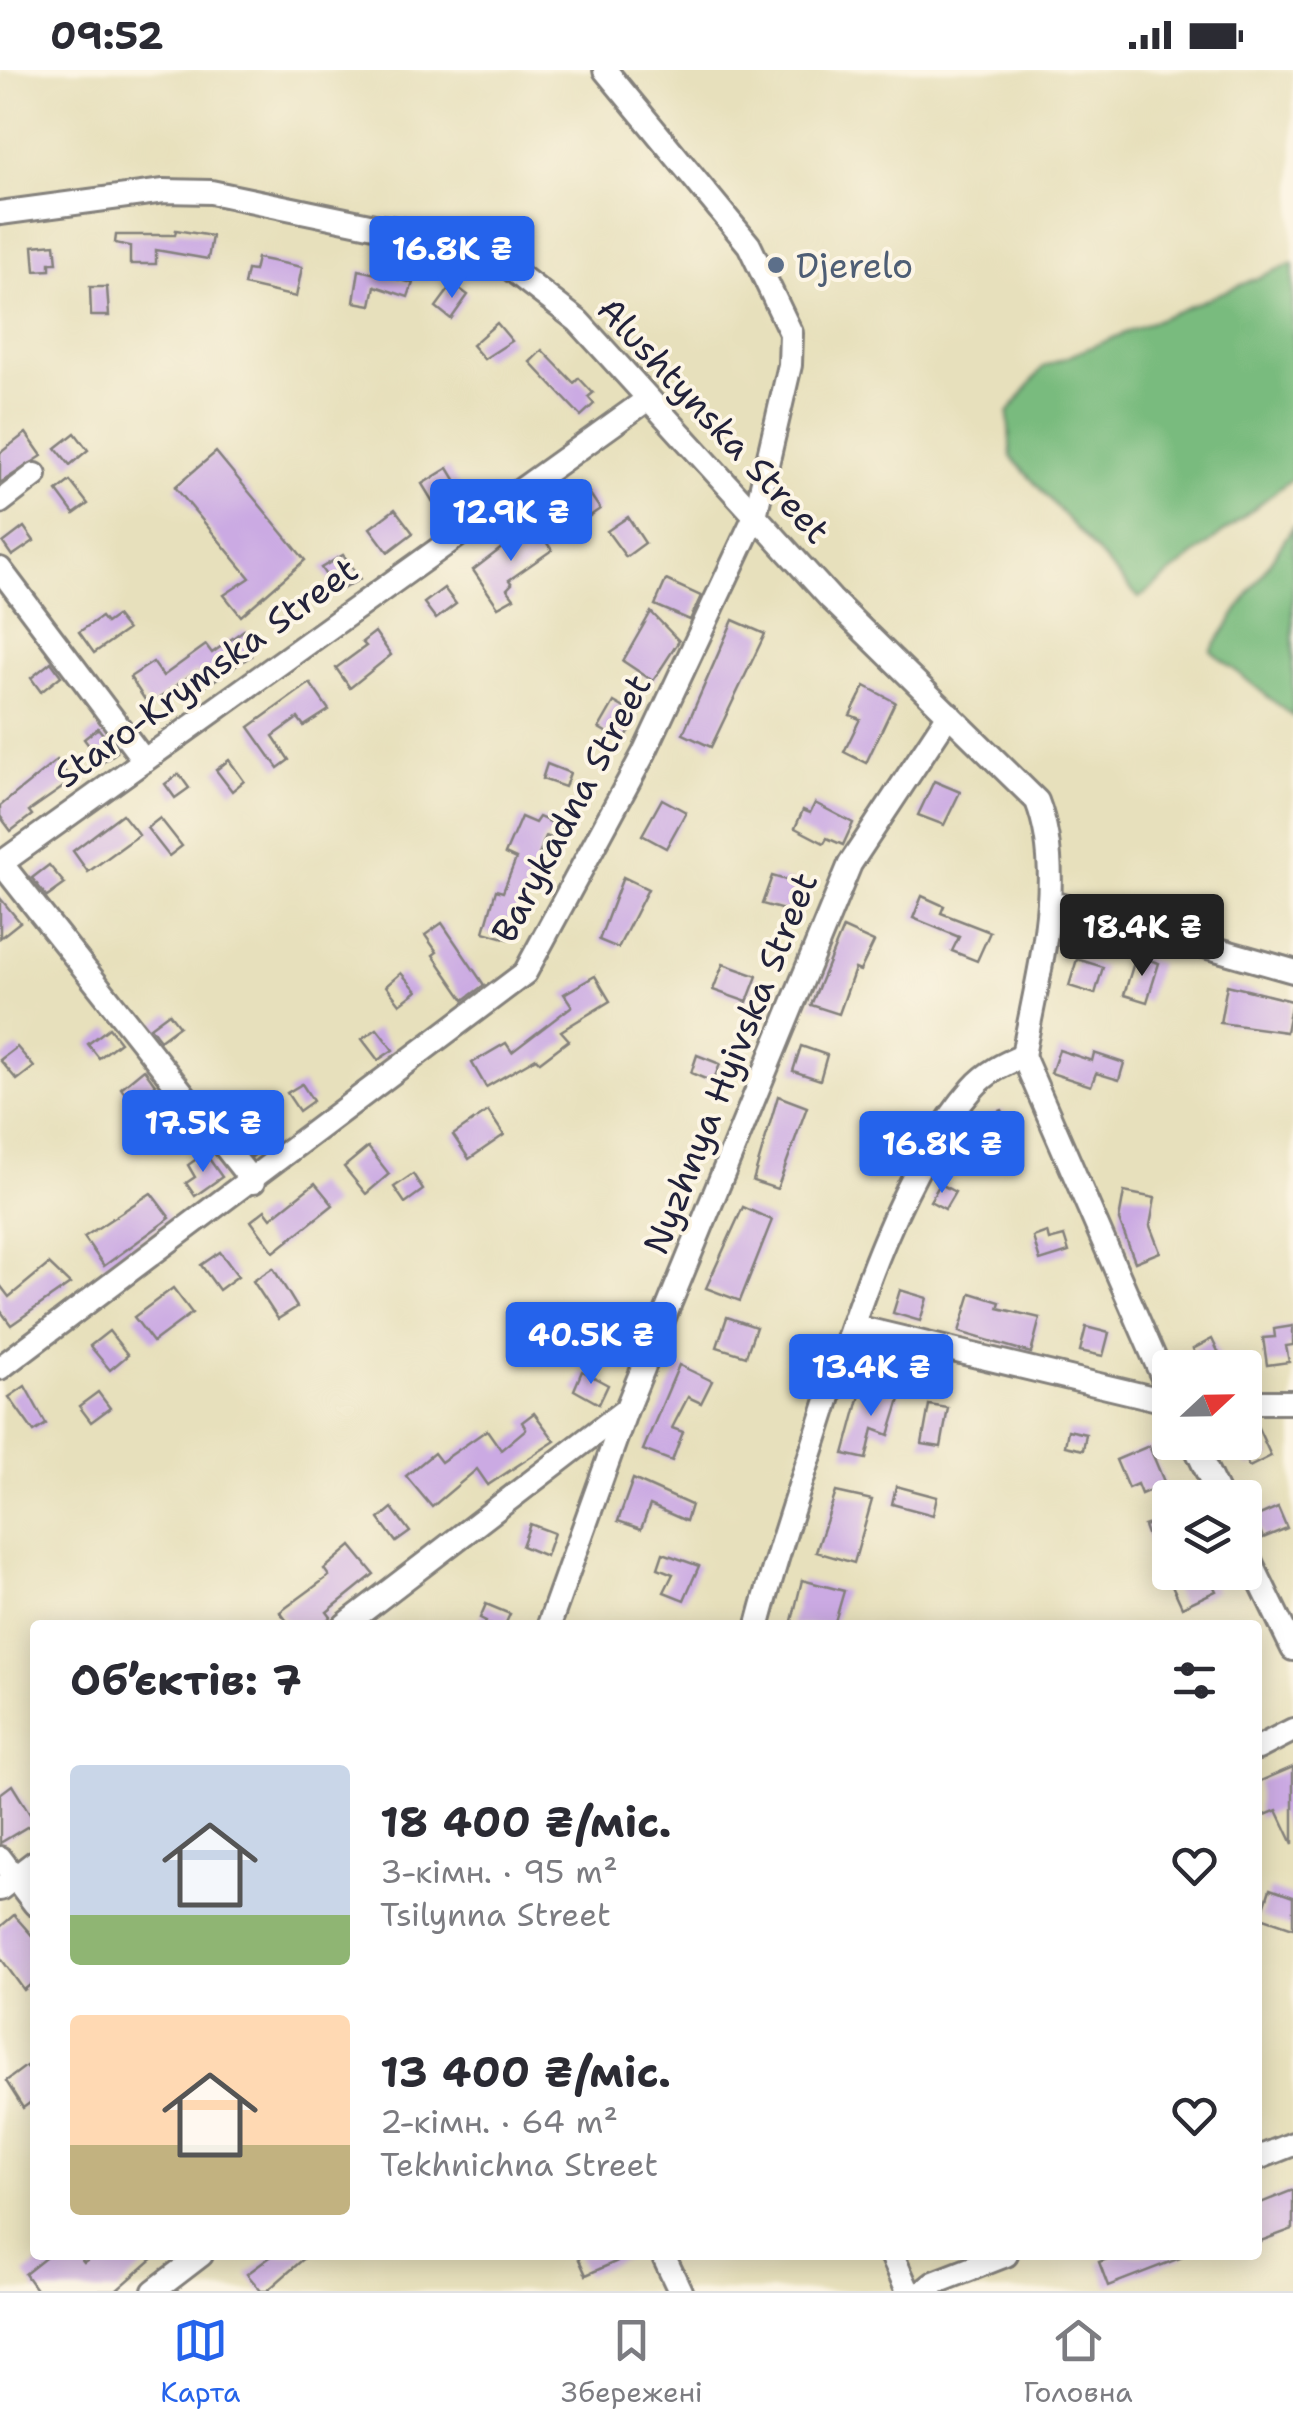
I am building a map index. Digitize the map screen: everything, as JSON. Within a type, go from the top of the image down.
[{"type":"street","name":"Barykadna Street","points":[[0,1368],[253,1182],[525,973],[644,752],[754,516],[790,365],[791,332],[749,244],[605,70]]},
{"type":"street","name":"Alushtynska Street","points":[[0,213],[164,191],[210,192],[379,227],[472,238],[578,321],[831,599],[1037,801],[1045,838],[1049,902],[1024,1056]]},
{"type":"street","name":"Staro-Krymska Street","points":[[0,863],[648,400]]},
{"type":"street","points":[[0,502],[35,475]]},
{"type":"street","points":[[0,568],[143,759]]},
{"type":"street","name":"Nyzhnya Hyivska Street","points":[[550,1620],[626,1410],[850,864],[949,714]]},
{"type":"street","points":[[0,863],[253,1182]]},
{"type":"street","points":[[1049,902],[1293,971]]},
{"type":"street","points":[[760,1620],[852,1326],[880,1252],[942,1131],[994,1069],[1024,1056],[1152,1352]]},
{"type":"street","points":[[852,1326],[1152,1398]]},
{"type":"street","points":[[1262,1402],[1293,1402]]},
{"type":"street","points":[[352,1620],[626,1410]]},
{"type":"street","points":[[1262,1585],[1293,1648]]},
{"type":"street","points":[[1262,1746],[1293,1730]]},
{"type":"street","points":[[0,1858],[8,1883],[30,1900]]},
{"type":"street","points":[[8,1883],[30,1866]]},
{"type":"street","points":[[1262,2156],[1293,2144]]},
{"type":"street","points":[[154,2291],[195,2260]]},
{"type":"street","points":[[665,2260],[680,2291]]},
{"type":"street","points":[[894,2260],[908,2291]]},
{"type":"street","points":[[924,2291],[934,2283],[993,2260]]},
{"type":"green space","points":[[1293,263],[1293,478],[1139,598],[1011,457],[1008,413],[1043,367]]},
{"type":"green space","points":[[1293,527],[1293,717],[1211,651]]},
{"type":"building","points":[[176,230],[212,236],[208,259],[156,250],[156,264],[130,264],[130,246],[115,243],[116,235],[175,235]]},
{"type":"building","points":[[55,244],[57,263],[50,263],[50,270],[35,271],[33,246]]},
{"type":"building","points":[[257,258],[302,267],[296,297],[244,285],[247,270],[254,271]]},
{"type":"building","points":[[359,270],[413,283],[408,297],[375,286],[371,305],[354,302]]},
{"type":"building","points":[[453,284],[468,295],[451,319],[436,307]]},
{"type":"building","points":[[90,287],[107,287],[109,316],[91,316]]},
{"type":"building","points":[[497,323],[512,341],[484,359],[472,345]]},
{"type":"building","points":[[542,350],[574,383],[579,378],[593,393],[588,397],[594,404],[581,416],[530,362]]},
{"type":"building","points":[[26,433],[42,456],[0,483],[0,453]]},
{"type":"building","points":[[75,433],[88,450],[70,465],[56,448]]},
{"type":"building","points":[[216,452],[305,560],[241,616],[224,595],[250,578],[175,487]]},
{"type":"building","points":[[448,468],[465,496],[439,512],[422,484]]},
{"type":"building","points":[[70,481],[88,504],[74,514],[57,491]]},
{"type":"building","points":[[588,491],[600,509],[584,520],[572,501]]},
{"type":"building","points":[[395,509],[413,533],[388,552],[370,528]]},
{"type":"building","points":[[628,517],[645,543],[626,557],[607,531]]},
{"type":"building","points":[[533,524],[552,550],[509,580],[512,584],[507,589],[514,598],[498,607],[473,570]]},
{"type":"building","points":[[24,527],[34,541],[12,556],[3,543]]},
{"type":"building","points":[[343,555],[360,579],[337,592],[321,568]]},
{"type":"building","points":[[666,580],[701,596],[690,620],[655,605]]},
{"type":"building","points":[[444,588],[456,604],[436,619],[424,603]]},
{"type":"building","points":[[651,612],[679,641],[653,681],[623,661]]},
{"type":"building","points":[[116,616],[127,630],[94,653],[79,632],[101,617],[106,623]]},
{"type":"building","points":[[733,620],[765,634],[711,747],[683,734]]},
{"type":"building","points":[[244,630],[254,643],[246,649],[251,656],[206,686],[196,671],[149,706],[130,677],[153,662],[163,676],[206,645],[212,653]]},
{"type":"building","points":[[375,632],[391,655],[350,688],[336,668],[366,646],[362,642]]},
{"type":"building","points":[[51,662],[61,676],[41,692],[31,678]]},
{"type":"building","points":[[310,683],[329,710],[304,726],[298,718],[273,736],[289,760],[278,768],[249,727]]},
{"type":"building","points":[[865,686],[895,702],[866,763],[844,752],[860,719],[850,715]]},
{"type":"building","points":[[614,702],[638,716],[623,742],[599,728]]},
{"type":"building","points":[[98,728],[117,752],[102,763],[84,739]]},
{"type":"building","points":[[57,760],[72,781],[29,811],[32,815],[11,831],[0,816],[0,806]]},
{"type":"building","points":[[229,760],[244,781],[232,791],[216,770]]},
{"type":"building","points":[[547,764],[570,773],[565,787],[542,779]]},
{"type":"building","points":[[179,774],[189,788],[175,798],[165,784]]},
{"type":"building","points":[[934,781],[960,792],[944,825],[918,815]]},
{"type":"building","points":[[662,799],[686,812],[666,848],[642,835]]},
{"type":"building","points":[[815,803],[853,823],[843,845],[827,838],[824,843],[795,828],[803,810],[810,813]]},
{"type":"building","points":[[122,814],[139,835],[88,872],[73,851]]},
{"type":"building","points":[[521,817],[535,823],[539,817],[562,827],[557,840],[546,836],[508,939],[484,932],[496,890],[503,892],[516,859],[505,854]]},
{"type":"building","points":[[160,818],[182,846],[169,856],[147,828]]},
{"type":"building","points":[[49,865],[65,884],[47,897],[32,878]]},
{"type":"building","points":[[772,876],[800,884],[791,912],[762,904]]},
{"type":"building","points":[[623,877],[648,889],[618,948],[599,940]]},
{"type":"building","points":[[922,896],[944,906],[941,913],[990,932],[977,961],[952,951],[959,937],[913,918]]},
{"type":"building","points":[[0,898],[20,922],[0,938]]},
{"type":"building","points":[[442,923],[484,985],[464,1000],[433,955],[437,952],[425,935]]},
{"type":"building","points":[[843,928],[874,942],[860,971],[855,969],[839,1014],[811,1005]]},
{"type":"building","points":[[1136,956],[1159,963],[1147,1002],[1124,995]]},
{"type":"building","points":[[1077,959],[1103,967],[1095,994],[1069,986]]},
{"type":"building","points":[[723,964],[757,976],[747,1002],[713,990]]},
{"type":"building","points":[[401,973],[417,991],[400,1004],[386,986]]},
{"type":"building","points":[[595,976],[610,1001],[561,1031],[569,1040],[540,1062],[536,1058],[486,1087],[472,1063],[506,1043],[512,1052],[572,1006],[564,994]]},
{"type":"building","points":[[1227,985],[1292,1001],[1286,1032],[1220,1023]]},
{"type":"building","points":[[169,1013],[179,1026],[160,1040],[150,1027]]},
{"type":"building","points":[[109,1028],[120,1042],[99,1058],[88,1044]]},
{"type":"building","points":[[377,1029],[393,1050],[378,1060],[362,1039]]},
{"type":"building","points":[[801,1046],[827,1055],[820,1080],[793,1071]]},
{"type":"building","points":[[17,1047],[34,1067],[17,1080],[0,1060]]},
{"type":"building","points":[[1059,1050],[1092,1061],[1094,1053],[1124,1063],[1119,1080],[1096,1073],[1091,1086],[1051,1073]]},
{"type":"building","points":[[697,1055],[720,1064],[713,1082],[691,1073]]},
{"type":"building","points":[[144,1069],[157,1087],[133,1105],[121,1088]]},
{"type":"building","points":[[302,1084],[313,1101],[299,1111],[287,1093]]},
{"type":"building","points":[[778,1096],[807,1107],[777,1189],[753,1181]]},
{"type":"building","points":[[1002,1110],[1008,1123],[984,1134],[978,1120]]},
{"type":"building","points":[[488,1111],[504,1135],[469,1159],[453,1135]]},
{"type":"building","points":[[243,1120],[266,1146],[252,1157],[231,1130]]},
{"type":"building","points":[[368,1147],[389,1174],[366,1194],[344,1167]]},
{"type":"building","points":[[205,1153],[222,1177],[195,1196],[186,1183],[195,1177],[188,1165]]},
{"type":"building","points":[[413,1174],[423,1190],[405,1203],[394,1187]]},
{"type":"building","points":[[315,1183],[333,1205],[274,1252],[251,1221],[265,1210],[271,1218]]},
{"type":"building","points":[[940,1184],[955,1192],[945,1209],[930,1201]]},
{"type":"building","points":[[1124,1192],[1155,1198],[1150,1226],[1160,1252],[1135,1262],[1119,1220]]},
{"type":"building","points":[[151,1193],[170,1218],[104,1266],[84,1237]]},
{"type":"building","points":[[743,1207],[772,1220],[740,1301],[706,1288]]},
{"type":"building","points":[[1047,1232],[1049,1240],[1064,1236],[1069,1252],[1040,1261],[1033,1237]]},
{"type":"building","points":[[220,1252],[238,1276],[219,1290],[201,1265]]},
{"type":"building","points":[[49,1264],[70,1284],[11,1325],[0,1310],[0,1285],[9,1297]]},
{"type":"building","points":[[273,1268],[297,1307],[278,1319],[253,1281]]},
{"type":"building","points":[[173,1288],[192,1313],[153,1342],[134,1317]]},
{"type":"building","points":[[900,1290],[927,1298],[920,1321],[893,1313]]},
{"type":"building","points":[[971,1293],[1000,1302],[998,1308],[1040,1318],[1031,1353],[959,1332]]},
{"type":"building","points":[[727,1317],[756,1327],[746,1356],[717,1347]]},
{"type":"building","points":[[616,1318],[633,1326],[623,1348],[605,1340]]},
{"type":"building","points":[[1293,1326],[1293,1345],[1286,1346],[1289,1362],[1267,1365],[1263,1338],[1275,1337],[1274,1329]]},
{"type":"building","points":[[1086,1327],[1109,1333],[1103,1356],[1080,1351]]},
{"type":"building","points":[[109,1331],[128,1355],[110,1370],[90,1346]]},
{"type":"building","points":[[1212,1339],[1217,1350],[1193,1350]]},
{"type":"building","points":[[679,1365],[712,1381],[701,1403],[688,1397],[672,1428],[683,1432],[672,1461],[643,1450]]},
{"type":"building","points":[[582,1371],[608,1385],[599,1404],[574,1390]]},
{"type":"building","points":[[863,1384],[901,1396],[889,1435],[873,1429],[866,1459],[844,1454]]},
{"type":"building","points":[[25,1386],[46,1424],[34,1432],[9,1397]]},
{"type":"building","points":[[98,1392],[110,1408],[91,1422],[79,1406]]},
{"type":"building","points":[[929,1405],[948,1408],[941,1447],[922,1444]]},
{"type":"building","points":[[534,1413],[555,1441],[488,1485],[477,1469],[432,1507],[406,1476],[434,1453],[441,1462],[487,1430],[501,1450],[526,1429],[522,1422]]},
{"type":"building","points":[[1068,1430],[1086,1434],[1083,1450],[1065,1446]]},
{"type":"building","points":[[1262,1436],[1271,1456],[1249,1467],[1246,1460],[1262,1460]]},
{"type":"building","points":[[1149,1446],[1163,1480],[1152,1480],[1152,1489],[1141,1494],[1137,1484],[1128,1488],[1116,1460]]},
{"type":"building","points":[[633,1479],[691,1505],[686,1521],[650,1505],[641,1529],[618,1521]]},
{"type":"building","points":[[896,1486],[937,1497],[933,1515],[892,1504]]},
{"type":"building","points":[[836,1492],[872,1500],[854,1563],[816,1552]]},
{"type":"building","points":[[1278,1507],[1287,1528],[1263,1538],[1262,1514]]},
{"type":"building","points":[[392,1508],[410,1532],[396,1542],[379,1519]]},
{"type":"building","points":[[1152,1523],[1152,1548],[1144,1526]]},
{"type":"building","points":[[530,1524],[554,1533],[546,1556],[522,1546]]},
{"type":"building","points":[[351,1546],[374,1574],[327,1612],[331,1617],[327,1620],[286,1620],[280,1612],[329,1576],[324,1569]]},
{"type":"building","points":[[663,1553],[699,1566],[684,1600],[664,1592],[673,1574],[658,1568]]},
{"type":"building","points":[[802,1580],[844,1591],[835,1620],[792,1620]]},
{"type":"building","points":[[1174,1590],[1216,1590],[1216,1591],[1182,1607]]},
{"type":"building","points":[[486,1604],[510,1614],[507,1620],[480,1618]]},
{"type":"building","points":[[1293,1767],[1293,1844],[1277,1810],[1262,1816],[1262,1780]]},
{"type":"building","points":[[12,1785],[30,1814],[30,1825],[0,1843],[0,1794]]},
{"type":"building","points":[[1270,1889],[1293,1897],[1293,1928],[1262,1917]]},
{"type":"building","points":[[14,1915],[30,1933],[30,1985],[24,1990],[0,1957],[0,1927]]},
{"type":"building","points":[[26,2066],[30,2072],[30,2103],[23,2108],[6,2081]]},
{"type":"building","points":[[1293,2190],[1293,2229],[1262,2241],[1262,2202]]},
{"type":"building","points":[[43,2260],[151,2260],[116,2291],[37,2291],[25,2274]]},
{"type":"building","points":[[266,2260],[302,2260],[267,2291],[261,2291],[247,2274]]},
{"type":"building","points":[[579,2260],[620,2260],[586,2275]]},
{"type":"building","points":[[1104,2260],[1175,2260],[1108,2286],[1099,2262]]},
{"type":"place","name":"Djerelo","points":[[776,265]]}]
